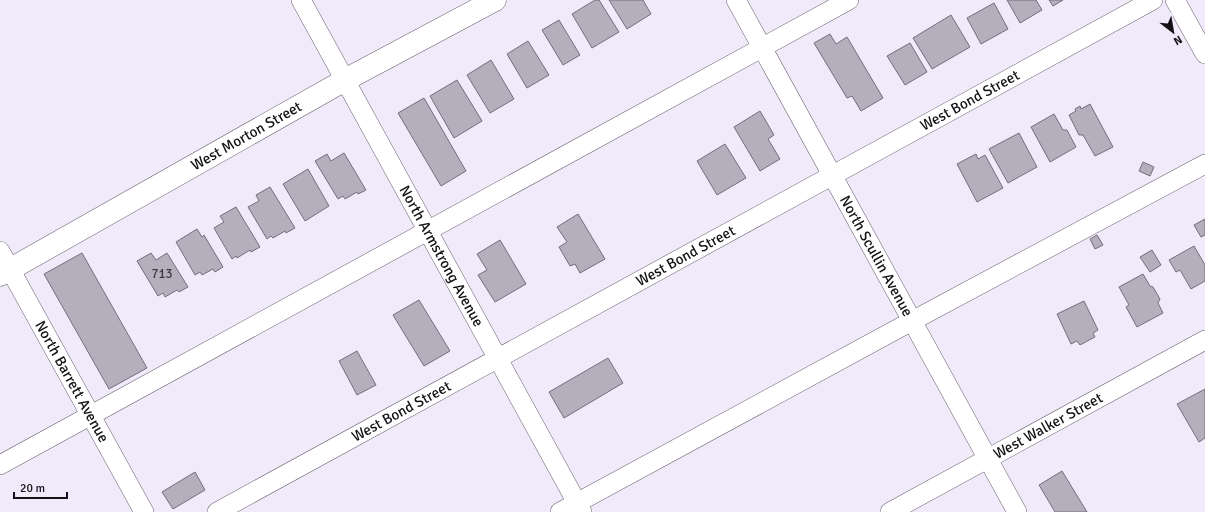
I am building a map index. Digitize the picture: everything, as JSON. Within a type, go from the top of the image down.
[{"type":"main road","name":"West Morton Street","points":[[3,265],[495,0]]},
{"type":"street","name":"North Armstrong Avenue","points":[[301,0],[579,508]]},
{"type":"street","name":"North Scullin Avenue","points":[[736,0],[1017,512]]},
{"type":"street","points":[[0,465],[849,0]]},
{"type":"street","name":"West Bond Street","points":[[217,512],[1153,0]]},
{"type":"street","points":[[1175,0],[1205,54]]},
{"type":"street","points":[[560,512],[579,508],[912,321],[1205,164]]},
{"type":"street","name":"North Barrett Avenue","points":[[3,265],[144,512]]},
{"type":"street","name":"West Walker Street","points":[[890,512],[1205,340]]},
{"type":"building","points":[[595,0],[599,0],[619,32],[592,48],[572,14]]},
{"type":"building","points":[[609,0],[643,0],[651,14],[627,29]]},
{"type":"building","points":[[1007,0],[1036,0],[1042,10],[1020,23]]},
{"type":"building","points":[[1049,0],[1063,0],[1053,6]]},
{"type":"building","points":[[994,3],[1008,29],[981,44],[967,18]]},
{"type":"building","points":[[951,15],[970,47],[932,69],[913,38]]},
{"type":"building","points":[[559,20],[580,55],[563,65],[542,30]]},
{"type":"building","points":[[830,34],[836,44],[847,37],[883,98],[861,111],[852,96],[847,98],[814,43]]},
{"type":"building","points":[[528,41],[549,75],[527,88],[507,54]]},
{"type":"building","points":[[910,43],[927,72],[905,85],[887,56]]},
{"type":"building","points":[[491,60],[514,99],[490,113],[467,75]]},
{"type":"building","points":[[457,80],[482,121],[454,138],[430,96]]},
{"type":"building","points":[[424,98],[466,171],[441,186],[398,113]]},
{"type":"building","points":[[1090,104],[1113,147],[1095,156],[1083,135],[1079,135],[1069,115],[1076,111],[1075,109],[1080,106],[1081,109]]},
{"type":"building","points":[[760,111],[774,135],[768,139],[780,159],[760,171],[734,127]]},
{"type":"building","points":[[1054,114],[1063,130],[1067,130],[1076,147],[1050,162],[1031,127]]},
{"type":"building","points":[[1019,133],[1037,167],[1008,183],[989,149]]},
{"type":"building","points":[[725,144],[746,178],[717,195],[697,161]]},
{"type":"building","points":[[344,153],[366,190],[358,194],[357,192],[345,199],[343,196],[338,199],[315,161],[327,154],[331,161]]},
{"type":"building","points":[[976,154],[978,159],[985,155],[1003,188],[977,202],[957,164]]},
{"type":"building","points":[[1143,162],[1154,167],[1150,176],[1139,171]]},
{"type":"building","points":[[308,169],[329,206],[305,221],[283,184]]},
{"type":"building","points":[[270,187],[295,228],[286,233],[285,231],[273,238],[271,236],[267,239],[248,207],[259,201],[256,195]]},
{"type":"building","points":[[236,207],[260,247],[232,259],[214,228],[224,222],[220,216]]},
{"type":"building","points":[[578,214],[605,259],[580,273],[575,264],[570,266],[559,247],[567,242],[557,227]]},
{"type":"building","points":[[1205,219],[1205,235],[1201,237],[1194,225]]},
{"type":"building","points":[[197,229],[202,237],[204,235],[223,267],[215,272],[213,269],[202,275],[200,272],[195,275],[176,242]]},
{"type":"building","points":[[1097,235],[1103,245],[1095,249],[1090,239]]},
{"type":"building","points":[[500,240],[526,284],[495,302],[478,275],[487,270],[477,254]]},
{"type":"building","points":[[1194,246],[1205,265],[1205,281],[1191,289],[1180,270],[1176,272],[1169,260]]},
{"type":"building","points":[[1152,250],[1161,265],[1150,272],[1140,257]]},
{"type":"building","points":[[82,253],[147,368],[109,389],[44,274]]},
{"type":"building","points":[[151,253],[156,260],[167,253],[188,287],[179,292],[177,290],[165,297],[163,293],[158,296],[137,261]]},
{"type":"building","points":[[1143,274],[1160,299],[1158,303],[1163,313],[1137,327],[1126,307],[1129,305],[1119,287]]},
{"type":"building","points":[[419,300],[450,351],[424,366],[393,315]]},
{"type":"building","points":[[1084,301],[1098,330],[1093,333],[1095,337],[1080,345],[1077,341],[1071,344],[1057,314]]},
{"type":"building","points":[[357,351],[376,385],[357,395],[339,361]]},
{"type":"building","points":[[608,358],[623,383],[564,418],[549,392]]},
{"type":"building","points":[[1205,389],[1205,438],[1199,442],[1177,404]]},
{"type":"building","points":[[1062,471],[1087,512],[1055,512],[1039,485]]},
{"type":"building","points":[[195,472],[205,490],[173,509],[162,492]]}]
